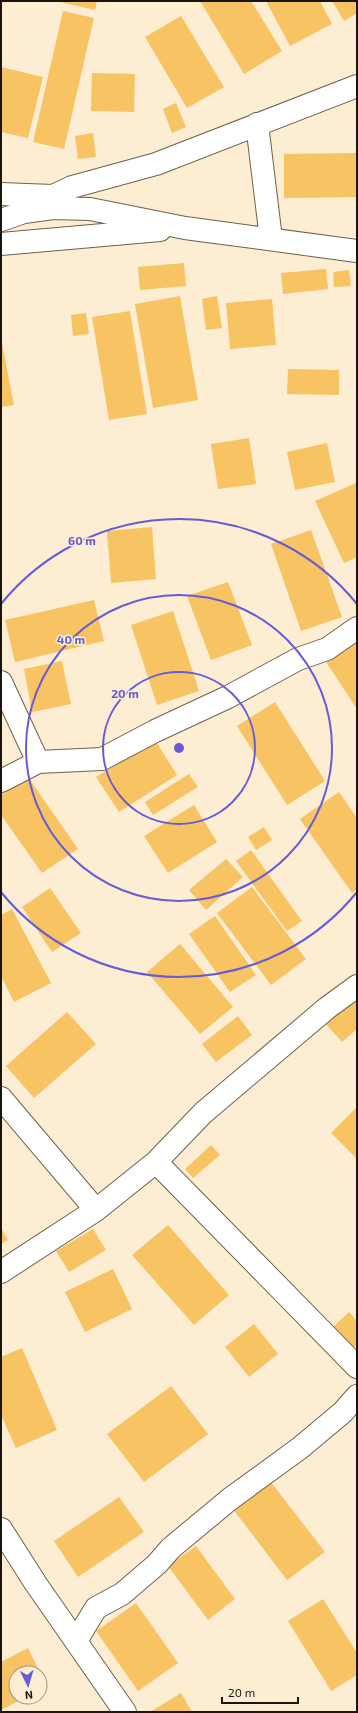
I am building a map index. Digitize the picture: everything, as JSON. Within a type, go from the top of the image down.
[{"type":"street","points":[[1,220],[53,202],[72,187],[156,164],[357,86]]},
{"type":"street","points":[[256,124],[271,239]]},
{"type":"street","points":[[1,194],[53,202],[185,228],[357,251]]},
{"type":"street","points":[[1,244],[185,228]]},
{"type":"street","points":[[1,781],[38,762],[102,759],[155,731],[228,697],[298,659],[328,649],[357,628]]},
{"type":"street","points":[[1,682],[38,762]]},
{"type":"street","points":[[1,1272],[96,1210],[156,1162],[203,1113],[327,1008],[357,986]]},
{"type":"street","points":[[1,1098],[96,1210]]},
{"type":"street","points":[[156,1162],[357,1367]]},
{"type":"street","points":[[76,1641],[96,1608],[122,1594],[157,1564],[171,1548],[230,1499],[300,1448],[343,1412],[357,1396]]},
{"type":"street","points":[[1,1529],[36,1584],[125,1712]]},
{"type":"building","points":[[56,1],[97,1],[95,10]]},
{"type":"building","points":[[200,1],[251,1],[282,51],[244,74]]},
{"type":"building","points":[[266,1],[320,1],[332,24],[290,46]]},
{"type":"building","points":[[332,1],[357,1],[357,13],[344,21]]},
{"type":"building","points":[[63,11],[94,18],[64,149],[33,142]]},
{"type":"building","points":[[181,16],[224,87],[187,108],[145,37]]},
{"type":"building","points":[[1,67],[43,77],[28,138],[1,132]]},
{"type":"building","points":[[92,73],[135,74],[134,112],[91,111]]},
{"type":"building","points":[[176,103],[186,127],[172,133],[163,109]]},
{"type":"building","points":[[93,133],[96,157],[78,159],[75,136]]},
{"type":"building","points":[[357,153],[357,197],[284,198],[284,154]]},
{"type":"building","points":[[184,263],[186,286],[140,290],[138,267]]},
{"type":"building","points":[[326,269],[328,289],[283,294],[281,273]]},
{"type":"building","points":[[349,270],[351,286],[334,287],[333,272]]},
{"type":"building","points":[[180,296],[198,400],[153,408],[135,304]]},
{"type":"building","points":[[217,296],[222,328],[206,330],[202,299]]},
{"type":"building","points":[[272,299],[276,345],[230,349],[226,303]]},
{"type":"building","points":[[130,311],[147,414],[109,420],[92,317]]},
{"type":"building","points":[[86,313],[89,334],[73,336],[71,315]]},
{"type":"building","points":[[1,338],[14,405],[1,407]]},
{"type":"building","points":[[288,369],[339,370],[339,395],[287,394]]},
{"type":"building","points":[[249,438],[256,484],[218,489],[211,444]]},
{"type":"building","points":[[327,443],[335,482],[295,490],[287,452]]},
{"type":"building","points":[[356,483],[357,557],[344,563],[315,501]]},
{"type":"building","points":[[152,527],[156,579],[111,583],[107,531]]},
{"type":"building","points":[[311,530],[342,617],[301,631],[271,544]]},
{"type":"building","points":[[228,582],[252,645],[211,660],[187,596]]},
{"type":"building","points":[[94,600],[104,641],[15,662],[5,620]]},
{"type":"building","points":[[173,611],[199,691],[157,705],[131,625]]},
{"type":"building","points":[[357,642],[357,709],[326,662]]},
{"type":"building","points":[[62,661],[71,704],[32,712],[24,669]]},
{"type":"building","points":[[275,702],[325,781],[287,805],[237,726]]},
{"type":"building","points":[[155,740],[177,775],[119,812],[96,777]]},
{"type":"building","points":[[189,774],[198,787],[153,815],[145,802]]},
{"type":"building","points":[[28,777],[78,849],[42,873],[1,815],[1,795]]},
{"type":"building","points":[[339,792],[357,818],[357,889],[352,893],[300,819]]},
{"type":"building","points":[[194,805],[217,842],[168,873],[144,836]]},
{"type":"building","points":[[264,827],[272,840],[256,850],[248,837]]},
{"type":"building","points":[[251,850],[302,921],[287,931],[236,861]]},
{"type":"building","points":[[226,859],[243,877],[206,910],[189,890]]},
{"type":"building","points":[[252,887],[306,959],[271,985],[217,913]]},
{"type":"building","points":[[50,888],[81,933],[52,952],[22,907]]},
{"type":"building","points":[[12,909],[51,983],[14,1002],[1,976],[1,915]]},
{"type":"building","points":[[215,916],[256,975],[230,992],[189,934]]},
{"type":"building","points":[[180,944],[233,1007],[200,1034],[147,972]]},
{"type":"building","points":[[357,997],[357,1029],[342,1042],[326,1024]]},
{"type":"building","points":[[67,1012],[96,1044],[34,1098],[6,1066]]},
{"type":"building","points":[[238,1016],[252,1035],[216,1062],[202,1044]]},
{"type":"building","points":[[357,1107],[357,1159],[331,1133]]},
{"type":"building","points":[[211,1145],[220,1155],[193,1178],[185,1169]]},
{"type":"building","points":[[168,1225],[229,1295],[194,1325],[132,1255]]},
{"type":"building","points":[[1,1228],[8,1240],[1,1244]]},
{"type":"building","points":[[93,1229],[106,1250],[69,1272],[56,1251]]},
{"type":"building","points":[[113,1269],[132,1309],[85,1332],[65,1292]]},
{"type":"building","points":[[349,1312],[357,1321],[357,1344],[352,1349],[333,1327]]},
{"type":"building","points":[[254,1324],[278,1354],[249,1377],[225,1347]]},
{"type":"building","points":[[22,1348],[57,1430],[16,1448],[1,1415],[1,1357]]},
{"type":"building","points":[[171,1386],[208,1434],[144,1482],[107,1434]]},
{"type":"building","points":[[270,1481],[325,1552],[287,1580],[233,1509]]},
{"type":"building","points":[[119,1497],[144,1532],[78,1577],[54,1541]]},
{"type":"building","points":[[196,1546],[235,1599],[208,1620],[168,1566]]},
{"type":"building","points":[[323,1599],[357,1653],[357,1675],[331,1691],[288,1621]]},
{"type":"building","points":[[136,1603],[178,1663],[138,1691],[96,1631]]},
{"type":"building","points":[[28,1648],[36,1665],[8,1665],[8,1705],[11,1705],[1,1710],[1,1662]]},
{"type":"building","points":[[181,1693],[192,1712],[150,1712]]}]
